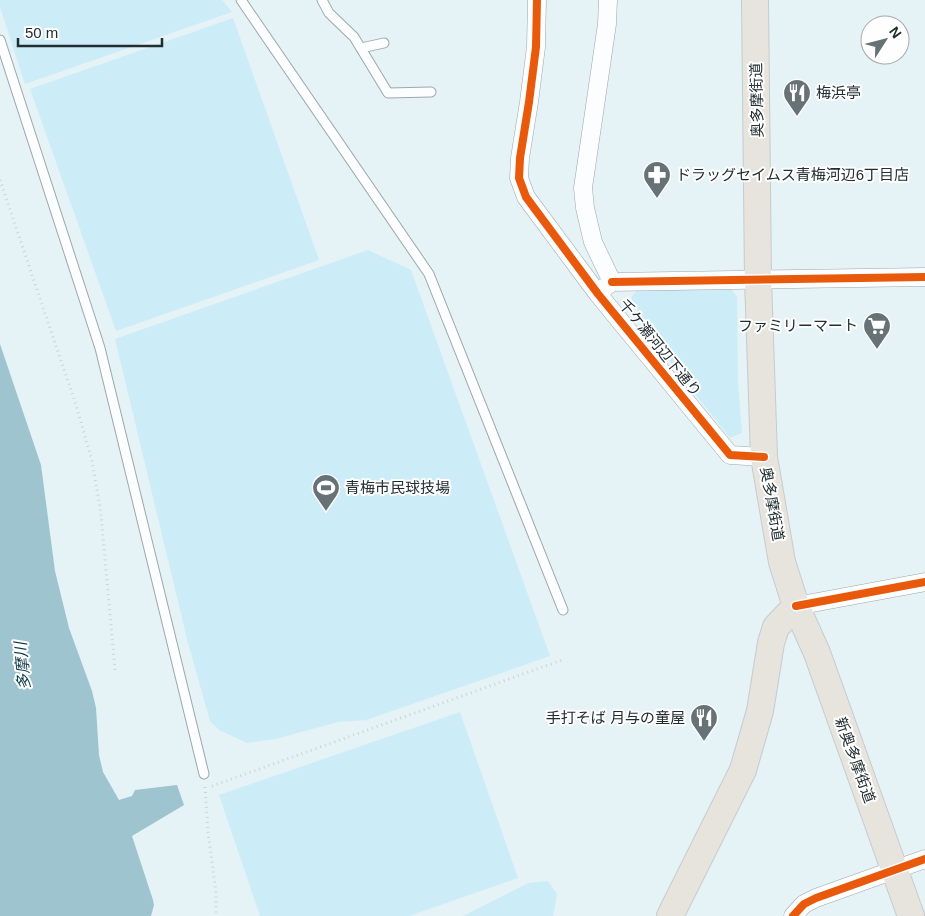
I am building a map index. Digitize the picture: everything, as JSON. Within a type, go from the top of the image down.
[{"type":"main road","name":"奥多摩街道","points":[[756,0],[758,279],[764,457],[782,562],[796,606]]},
{"type":"main road","name":"新奥多摩街道","points":[[796,606],[817,653],[911,916]]},
{"type":"main road","points":[[670,916],[743,770],[760,711],[770,643],[776,627],[796,606]]},
{"type":"street","name":"千ケ瀬河辺下通り","points":[[537,0],[536,47],[520,158],[519,178],[526,197],[598,294],[730,455],[764,457]]},
{"type":"street","points":[[608,0],[607,24],[583,188],[584,208],[593,242],[612,282]]},
{"type":"street","points":[[598,294],[612,282],[758,279],[778,281],[925,277]]},
{"type":"street","points":[[796,606],[925,582]]},
{"type":"street","points":[[793,916],[804,904],[816,898],[925,859]]},
{"type":"lane","points":[[241,0],[429,274],[563,610]]},
{"type":"lane","points":[[322,0],[329,13],[354,37],[388,93],[431,92]]},
{"type":"lane","points":[[0,40],[100,348],[204,774]]},
{"type":"lane","points":[[360,48],[384,43]]},
{"type":"path","points":[[0,180],[76,405],[92,461],[101,514],[115,670]]},
{"type":"path","points":[[205,788],[562,660]]},
{"type":"path","points":[[204,774],[208,832],[216,893],[216,916]]},
{"type":"shaded area","points":[[0,0],[222,0],[232,12],[25,84],[0,7]]},
{"type":"shaded area","points":[[233,18],[319,260],[116,331],[30,89]]},
{"type":"shaded area","points":[[368,250],[411,270],[550,656],[366,720],[338,722],[275,739],[247,743],[219,730],[210,721],[187,639],[115,339]]},
{"type":"shaded area","points":[[731,289],[737,297],[738,383],[742,433],[730,438],[665,353],[631,298],[637,290]]},
{"type":"shaded area","points":[[460,712],[518,878],[409,916],[260,916],[219,795]]},
{"type":"shaded area","points":[[548,881],[557,894],[553,916],[463,916],[528,883]]},
{"type":"water","name":"多摩川","points":[[0,344],[41,465],[55,571],[69,628],[92,691],[96,708],[99,755],[103,772],[119,800],[132,796],[135,790],[177,785],[184,805],[132,836],[153,900],[154,905],[151,916],[0,916]]},
{"type":"cycle path","points":[[537,0],[536,47],[520,158],[519,178],[526,197],[598,294],[730,455],[764,457]]},
{"type":"cycle path","points":[[612,282],[925,277]]},
{"type":"cycle path","points":[[796,606],[925,582]]},
{"type":"cycle path","points":[[793,916],[804,904],[816,898],[925,859]]},
{"type":"place","name":"梅浜亭","points":[[797,117]]},
{"type":"place","name":"ドラッグセイムス青梅河辺6丁目店","points":[[657,199]]},
{"type":"place","name":"ファミリーマート","points":[[877,350]]},
{"type":"place","name":"青梅市民球技場","points":[[326,512]]},
{"type":"place","name":"手打そば 月与の童屋","points":[[704,742]]}]
